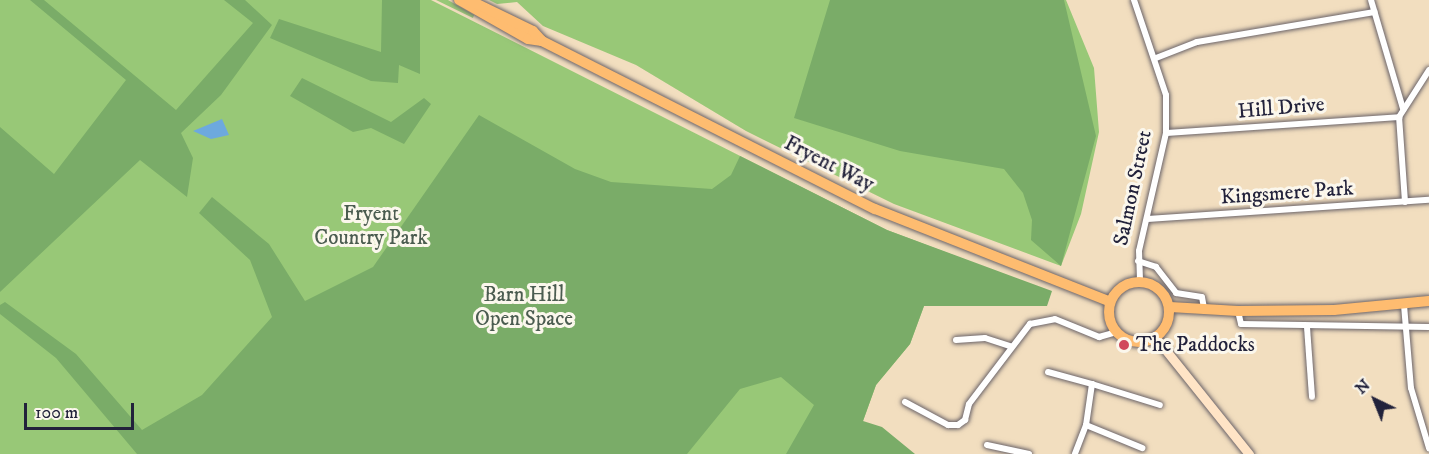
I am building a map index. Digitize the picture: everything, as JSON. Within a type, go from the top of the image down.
[{"type":"main road","name":"Fryent Way","points":[[459,0],[505,28],[528,39],[542,41]]},
{"type":"main road","name":"Fryent Way","points":[[470,0],[533,32],[542,41],[875,209],[1108,301]]},
{"type":"main road","points":[[1140,280],[1167,299],[1170,306],[1156,338],[1146,341],[1125,339],[1116,332],[1108,301],[1140,280]]},
{"type":"main road","points":[[1170,306],[1238,311],[1404,305],[1429,301]]},
{"type":"street","name":"Salmon Street","points":[[1134,0],[1156,58],[1166,95],[1166,133],[1138,261],[1140,280]]},
{"type":"street","points":[[1371,0],[1403,109]]},
{"type":"street","points":[[1156,58],[1197,42],[1374,12]]},
{"type":"street","points":[[1406,202],[1399,117],[1429,70]]},
{"type":"street","name":"Hill Drive","points":[[1166,133],[1399,117]]},
{"type":"street","name":"Kingsmere Park","points":[[1147,219],[1429,200]]},
{"type":"street","points":[[1138,261],[1156,267],[1176,293],[1202,297],[1204,308]]},
{"type":"street","points":[[1404,305],[1411,388],[1429,448]]},
{"type":"street","points":[[1238,311],[1240,324],[1307,327],[1429,327]]},
{"type":"street","points":[[905,402],[948,425],[958,425],[965,420],[969,404],[1030,324],[1055,319],[1099,337],[1116,332]]},
{"type":"street","points":[[1307,327],[1312,397]]},
{"type":"street","points":[[956,340],[985,338],[1012,347]]},
{"type":"street","points":[[1156,338],[1250,454]]},
{"type":"street","points":[[1048,372],[1160,405]]},
{"type":"street","points":[[1075,454],[1086,425],[1092,384]]},
{"type":"street","points":[[1086,425],[1142,448]]},
{"type":"street","points":[[987,445],[1029,454]]},
{"type":"green space","name":"Fryent Country Park","points":[[0,0],[431,0],[887,230],[982,266],[943,305],[924,306],[910,344],[876,385],[863,421],[803,454],[0,454]]},
{"type":"green space","points":[[30,0],[44,0],[176,110],[253,23],[224,0],[245,0],[272,25],[221,95],[181,133],[193,158],[187,197],[140,160],[0,292],[0,127],[54,174],[126,80]]},
{"type":"green space","points":[[382,0],[420,0],[420,74],[399,65],[398,83],[371,81],[270,38],[279,19],[381,52]]},
{"type":"green space","points":[[436,0],[448,0],[474,15],[473,18]]},
{"type":"green space","points":[[489,0],[1066,0],[1094,68],[1099,132],[1081,214],[1061,266],[894,204],[746,131],[636,65],[543,26],[517,2],[497,4]]},
{"type":"green space","points":[[830,0],[1064,0],[1096,136],[1061,266],[1031,240],[1032,220],[1023,193],[1004,169],[900,151],[794,118]]},
{"type":"green space","points":[[302,78],[391,122],[424,98],[431,104],[404,144],[371,128],[353,132],[290,96]]},
{"type":"green space","name":"Barn Hill Open Space","points":[[479,115],[575,169],[611,182],[712,189],[731,175],[740,156],[887,230],[1052,291],[1047,306],[924,306],[910,344],[876,385],[863,421],[882,427],[915,454],[786,454],[814,405],[781,377],[740,389],[687,454],[137,454],[56,358],[0,314],[0,305],[5,302],[76,354],[142,430],[202,395],[272,317],[250,260],[199,213],[212,197],[269,244],[305,301],[373,267]]},
{"type":"water","points":[[222,119],[229,135],[211,139],[193,131]]},
{"type":"place","name":"The Paddocks","points":[[1124,345]]}]
